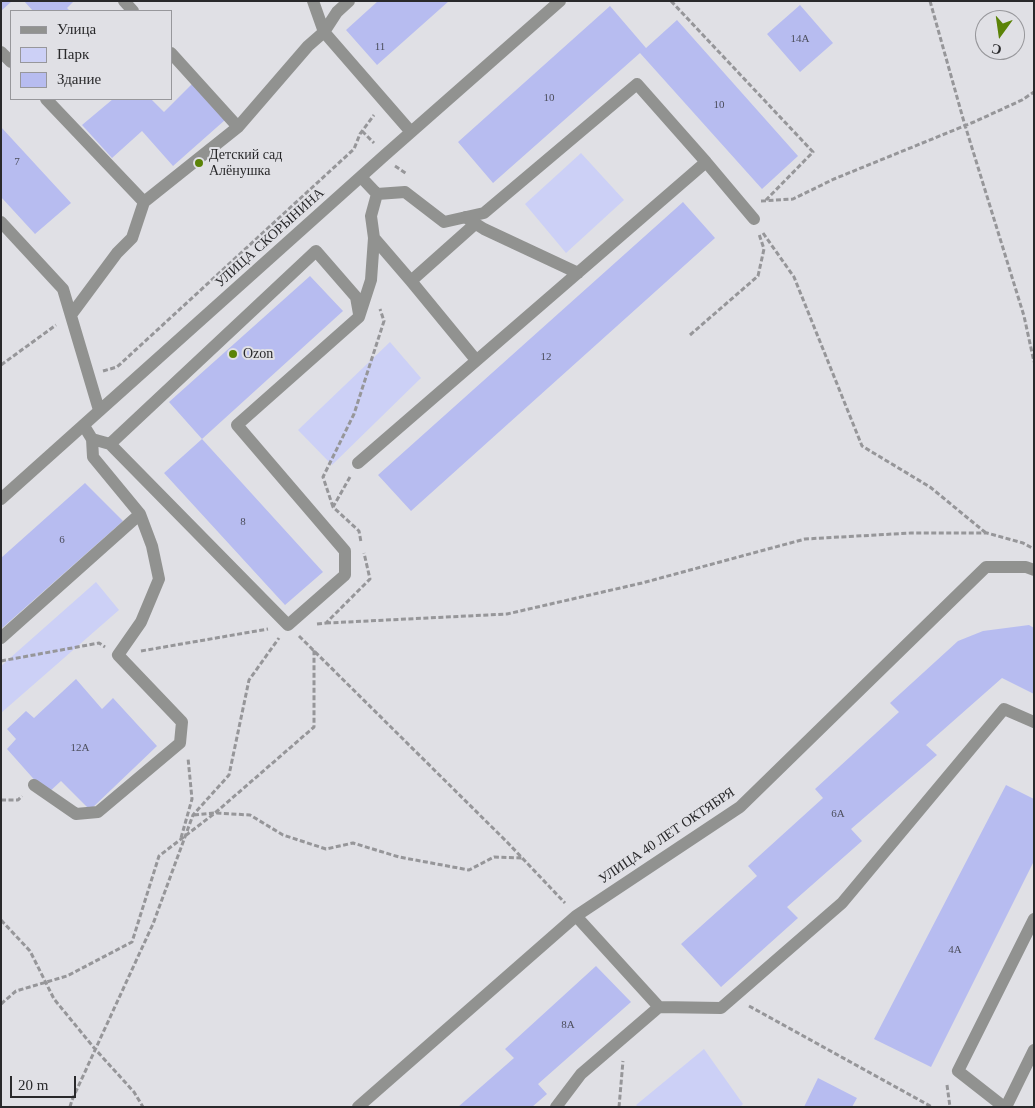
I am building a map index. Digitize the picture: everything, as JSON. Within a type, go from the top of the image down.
[{"type":"street","points":[[313,1],[324,32],[411,132]]},
{"type":"street","points":[[71,315],[117,253],[132,238],[144,202],[238,126],[308,46],[324,32],[337,12],[349,1]]},
{"type":"street","name":"УЛИЦА СКОРЫНИНА","points":[[1,499],[560,1]]},
{"type":"street","points":[[1,52],[10,61]]},
{"type":"street","points":[[172,54],[238,126]]},
{"type":"street","points":[[410,281],[470,220],[484,213],[637,84],[754,219]]},
{"type":"street","points":[[47,100],[144,202]]},
{"type":"street","points":[[358,462],[706,162]]},
{"type":"street","points":[[361,177],[377,194]]},
{"type":"street","points":[[377,194],[405,192],[444,222],[470,220],[484,229],[578,273]]},
{"type":"street","points":[[92,439],[110,444],[288,625],[345,575],[345,551],[237,425],[359,317],[371,280],[374,238],[370,216],[377,194]]},
{"type":"street","points":[[1,222],[63,289],[99,410]]},
{"type":"street","points":[[374,238],[476,360]]},
{"type":"street","points":[[110,444],[316,251],[356,297],[359,317]]},
{"type":"street","points":[[34,785],[76,814],[98,812],[180,742],[182,722],[118,655],[141,622],[159,579],[152,546],[140,514],[93,457],[92,439],[84,426]]},
{"type":"street","points":[[1,638],[140,514]]},
{"type":"street","name":"УЛИЦА 40 ЛЕТ ОКТЯБРЯ","points":[[358,1107],[576,916],[740,807],[986,567],[1026,566],[1034,570]]},
{"type":"street","points":[[556,1107],[581,1074],[658,1007],[721,1008],[842,904],[1004,709],[1034,722]]},
{"type":"street","points":[[576,916],[658,1007]]},
{"type":"street","points":[[1034,919],[958,1072],[1005,1107],[1034,1050]]},
{"type":"path","points":[[671,1],[813,152],[766,200]]},
{"type":"path","points":[[930,1],[965,126],[1024,316],[1034,362]]},
{"type":"path","points":[[740,203],[793,198],[834,179],[965,126],[1022,100],[1034,92]]},
{"type":"path","points":[[89,375],[117,367],[354,149],[360,134],[377,112],[390,109]]},
{"type":"path","points":[[690,335],[758,276],[764,248],[754,219]]},
{"type":"path","points":[[754,219],[794,277],[862,446],[930,487],[987,533]]},
{"type":"path","points":[[333,507],[323,477],[354,414],[384,321],[371,280]]},
{"type":"path","points":[[1,365],[71,315]]},
{"type":"path","points":[[329,532],[333,507],[358,462]]},
{"type":"path","points":[[326,623],[508,614],[642,583],[806,539],[911,533],[987,533],[1023,543],[1034,549]]},
{"type":"path","points":[[288,625],[523,858],[576,916]]},
{"type":"path","points":[[1,660],[99,643],[118,655],[288,625]]},
{"type":"path","points":[[70,1107],[153,924],[193,815],[229,775],[250,680],[288,625]]},
{"type":"path","points":[[1,1004],[16,992],[67,976],[132,942],[159,856],[214,813],[314,727],[314,650]]},
{"type":"path","points":[[180,742],[187,754],[192,799],[181,838]]},
{"type":"path","points":[[193,815],[214,813],[250,815],[283,835],[326,849],[353,843],[399,857],[469,870],[494,857],[523,858]]},
{"type":"path","points":[[1,920],[30,951],[54,999],[95,1049],[134,1092],[143,1107]]},
{"type":"path","points":[[733,997],[932,1107]]},
{"type":"path","points":[[619,1107],[625,1035]]},
{"type":"green space","points":[[581,153],[624,200],[566,253],[525,204]]},
{"type":"green space","points":[[390,342],[421,378],[332,465],[298,430]]},
{"type":"green space","points":[[96,582],[119,610],[1,713],[1,666]]},
{"type":"green space","points":[[704,1049],[743,1104],[740,1107],[638,1107],[636,1105]]},
{"type":"building","points":[[1,1],[12,1],[1,11]]},
{"type":"building","points":[[24,1],[74,1],[67,8],[69,10],[32,10]]},
{"type":"building","points":[[378,1],[449,1],[377,65],[346,30]]},
{"type":"building","points":[[800,5],[833,43],[800,72],[767,34]]},
{"type":"building","points":[[610,6],[646,48],[677,20],[798,156],[762,189],[640,53],[493,183],[458,142]]},
{"type":"building","points":[[192,84],[225,120],[173,166],[142,131],[112,158],[82,125],[112,100],[152,100],[164,112]]},
{"type":"building","points":[[1,127],[71,203],[35,234],[1,197]]},
{"type":"building","points":[[683,202],[715,238],[411,511],[378,475]]},
{"type":"building","points":[[310,276],[343,311],[202,439],[169,402]]},
{"type":"building","points":[[202,439],[323,572],[285,605],[164,473]]},
{"type":"building","points":[[85,483],[123,521],[1,629],[1,558]]},
{"type":"building","points":[[1029,625],[1034,628],[1034,694],[1002,678],[926,745],[937,755],[851,829],[862,841],[787,907],[798,918],[721,987],[681,944],[757,876],[748,866],[823,798],[815,789],[899,712],[890,703],[958,641],[983,631]]},
{"type":"building","points":[[76,679],[102,709],[113,698],[157,746],[90,810],[61,781],[47,794],[7,749],[16,739],[7,729],[26,711],[34,718]]},
{"type":"building","points":[[1006,785],[1034,799],[1034,861],[931,1067],[874,1039]]},
{"type":"building","points":[[596,966],[631,1002],[538,1084],[547,1094],[532,1107],[458,1107],[514,1058],[505,1049]]},
{"type":"building","points":[[818,1078],[857,1098],[852,1107],[804,1107]]},
{"type":"place","name":"Детский сад Алёнушка","points":[[199,163]]},
{"type":"place","name":"Ozon","points":[[233,354]]}]
